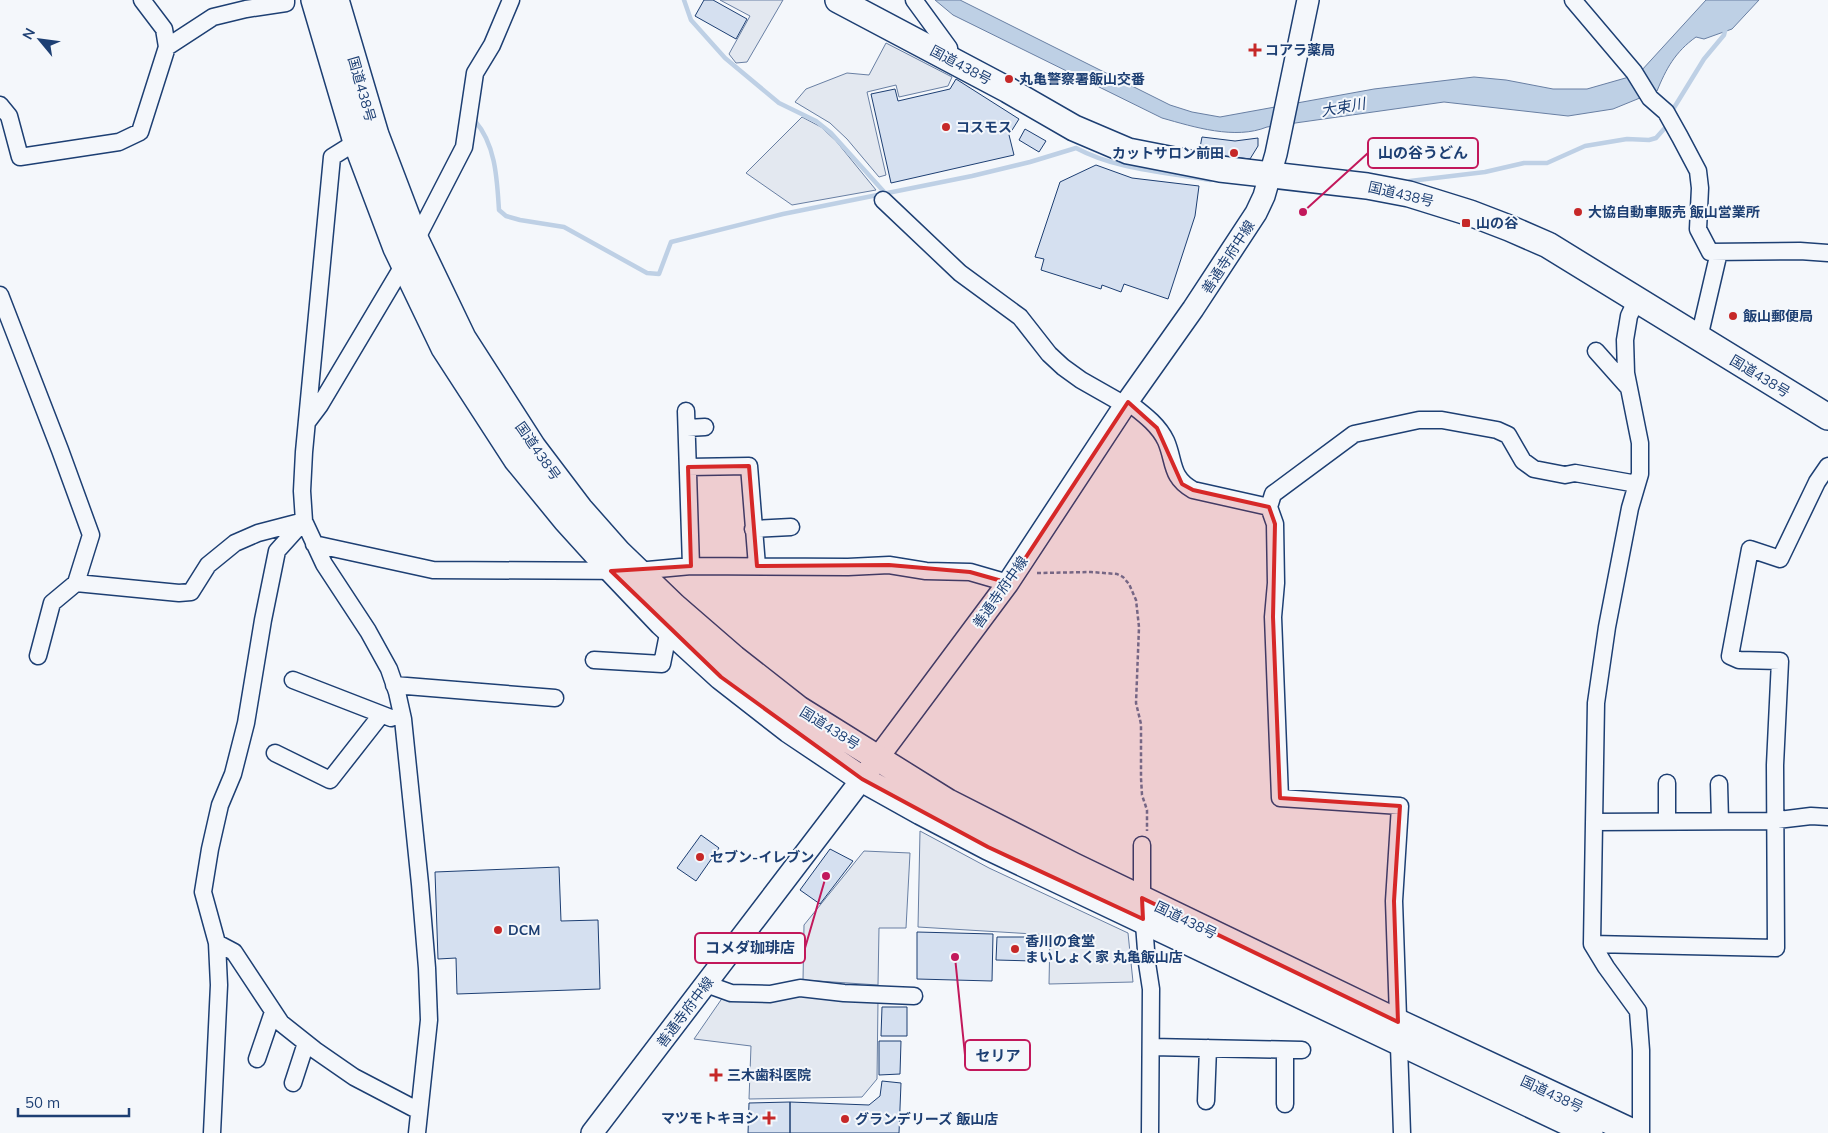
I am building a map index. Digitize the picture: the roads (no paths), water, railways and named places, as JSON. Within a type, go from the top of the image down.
[{"type":"highway","name":"国道438号","points":[[314,0],[366,138],[463,338],[533,446],[580,509],[637,571],[734,658],[799,709],[957,807],[1143,909],[1398,1032],[1590,1133]]},
{"type":"highway","name":"国道438号","points":[[336,0],[366,138],[396,248],[444,348],[516,459],[611,571],[669,630],[721,676],[789,730],[862,779],[988,847],[1143,909]]},
{"type":"highway","name":"国道438号","points":[[838,0],[1074,128],[1112,146],[1144,156],[1220,169],[1367,186],[1409,194],[1470,212],[1548,246],[1828,417]]},
{"type":"highway","name":"国道438号","points":[[1398,1032],[1635,1133]]},
{"type":"main road","name":"善通寺府中線","points":[[592,1133],[878,759],[1011,578],[1127,404],[1194,309],[1256,214],[1264,196],[1280,134],[1308,0]]},
{"type":"street","points":[[0,105],[9,116],[20,158],[119,142],[140,132],[167,47],[164,29],[142,0]]},
{"type":"street","points":[[167,47],[213,17],[246,9],[286,3],[286,0]]},
{"type":"street","points":[[416,240],[464,147],[474,73],[492,45],[510,0]]},
{"type":"street","points":[[914,0],[949,48],[950,60]]},
{"type":"street","points":[[1573,0],[1634,72],[1650,98],[1666,112],[1698,171],[1700,188],[1698,229],[1710,252],[1800,251],[1828,253]]},
{"type":"street","points":[[366,138],[332,157],[302,491],[304,521],[314,544],[324,564],[368,630],[389,669],[403,723],[420,884],[429,1020],[416,1133]]},
{"type":"street","points":[[883,200],[960,273],[1020,316],[1049,354],[1063,367],[1081,380],[1146,415],[1166,440],[1176,474],[1182,484],[1193,490],[1269,507]]},
{"type":"street","points":[[1698,338],[1719,252]]},
{"type":"street","points":[[308,421],[320,405],[404,264]]},
{"type":"street","points":[[0,294],[60,450],[90,535],[76,583],[52,603],[38,656]]},
{"type":"street","points":[[1637,299],[1629,316],[1625,340],[1626,373],[1640,443],[1640,474],[1630,508],[1600,666],[1596,703],[1592,944],[1638,1011],[1641,1050],[1641,1133]]},
{"type":"street","points":[[1596,352],[1628,386]]},
{"type":"street","points":[[686,411],[691,566]]},
{"type":"street","points":[[1402,1133],[1394,901],[1400,806],[1280,798],[1273,617],[1276,583],[1275,524],[1269,507],[1273,494],[1354,434],[1419,420],[1442,420],[1497,430],[1508,435],[1523,461],[1534,469],[1565,474],[1575,473],[1637,484]]},
{"type":"street","points":[[687,428],[705,427]]},
{"type":"street","points":[[688,467],[749,466],[756,566]]},
{"type":"street","points":[[1592,944],[1776,948],[1775,765],[1780,661],[1738,660],[1730,656],[1750,549],[1780,559],[1818,482],[1828,466]]},
{"type":"street","points":[[76,583],[178,593],[190,592],[208,565],[235,543],[258,533],[304,521]]},
{"type":"street","points":[[212,1133],[219,985],[217,943],[203,892],[220,805],[233,774],[246,723],[263,620],[277,551],[304,521]]},
{"type":"street","points":[[754,529],[791,527]]},
{"type":"street","points":[[314,544],[433,570],[637,571],[691,566],[848,567],[889,565],[926,571],[970,572],[1011,578]]},
{"type":"street","points":[[594,660],[662,664],[669,630]]},
{"type":"street","points":[[293,680],[403,723]]},
{"type":"street","points":[[394,685],[555,698]]},
{"type":"street","points":[[274,753],[330,780],[381,715]]},
{"type":"street","points":[[1666,783],[1667,822]]},
{"type":"street","points":[[1719,784],[1720,821]]},
{"type":"street","points":[[1594,822],[1776,820],[1810,816],[1828,817]]},
{"type":"street","points":[[1142,845],[1143,909],[1151,989],[1150,1133]]},
{"type":"street","points":[[217,943],[234,952],[281,1023],[354,1077],[419,1111]]},
{"type":"street","points":[[706,984],[731,993],[770,994],[800,988],[844,993],[914,996]]},
{"type":"street","points":[[258,1059],[273,1012]]},
{"type":"street","points":[[293,1083],[306,1043]]},
{"type":"street","points":[[1152,1047],[1293,1050],[1285,1104]]},
{"type":"street","points":[[1206,1101],[1208,1048]]},
{"type":"water","name":"大束川","points":[[935,0],[960,0],[1170,105],[1192,112],[1220,117],[1374,89],[1474,77],[1506,80],[1553,89],[1587,89],[1629,77],[1641,71],[1706,0],[1759,0],[1732,29],[1704,39],[1696,37],[1682,49],[1672,61],[1657,91],[1613,109],[1568,116],[1444,102],[1267,127],[1255,131],[1228,132],[1215,131],[1162,118],[953,15]]},
{"type":"waterway","points":[[684,0],[691,20],[725,58],[779,103],[816,121],[831,133],[886,194]]},
{"type":"waterway","points":[[1672,111],[1704,59],[1724,35],[1726,27]]},
{"type":"waterway","points":[[476,117],[475,121],[487,141],[494,163],[499,210],[506,216],[520,220],[564,227],[647,273],[659,274],[671,242],[783,214],[972,176],[1030,162],[1076,148],[1125,166],[1210,180]]},
{"type":"waterway","points":[[1410,181],[1485,172],[1524,163],[1547,163],[1585,146],[1627,139],[1649,140],[1656,138],[1664,129]]},
{"type":"place","name":"コアラ薬局","points":[[1255,50]]},
{"type":"place","name":"丸亀警察署飯山交番","points":[[1009,79]]},
{"type":"place","name":"コスモス","points":[[946,127]]},
{"type":"place","name":"カットサロン前田","points":[[1234,153]]},
{"type":"place","name":"山の谷うどん","points":[[1303,212]]},
{"type":"place","name":"大協自動車販売 飯山営業所","points":[[1578,212]]},
{"type":"place","name":"山の谷","points":[[1466,223]]},
{"type":"place","name":"飯山郵便局","points":[[1733,316]]},
{"type":"place","name":"セブン-イレブン","points":[[700,857]]},
{"type":"place","name":"コメダ珈琲店","points":[[826,876]]},
{"type":"place","name":"DCM","points":[[498,930]]},
{"type":"place","name":"香川の食堂 まいしょく家 丸亀飯山店","points":[[1015,949]]},
{"type":"place","name":"セリア","points":[[955,957]]},
{"type":"place","name":"三木歯科医院","points":[[716,1075]]},
{"type":"place","name":"マツモトキヨシ","points":[[769,1118]]},
{"type":"place","name":"グランデリーズ 飯山店","points":[[845,1119]]}]
